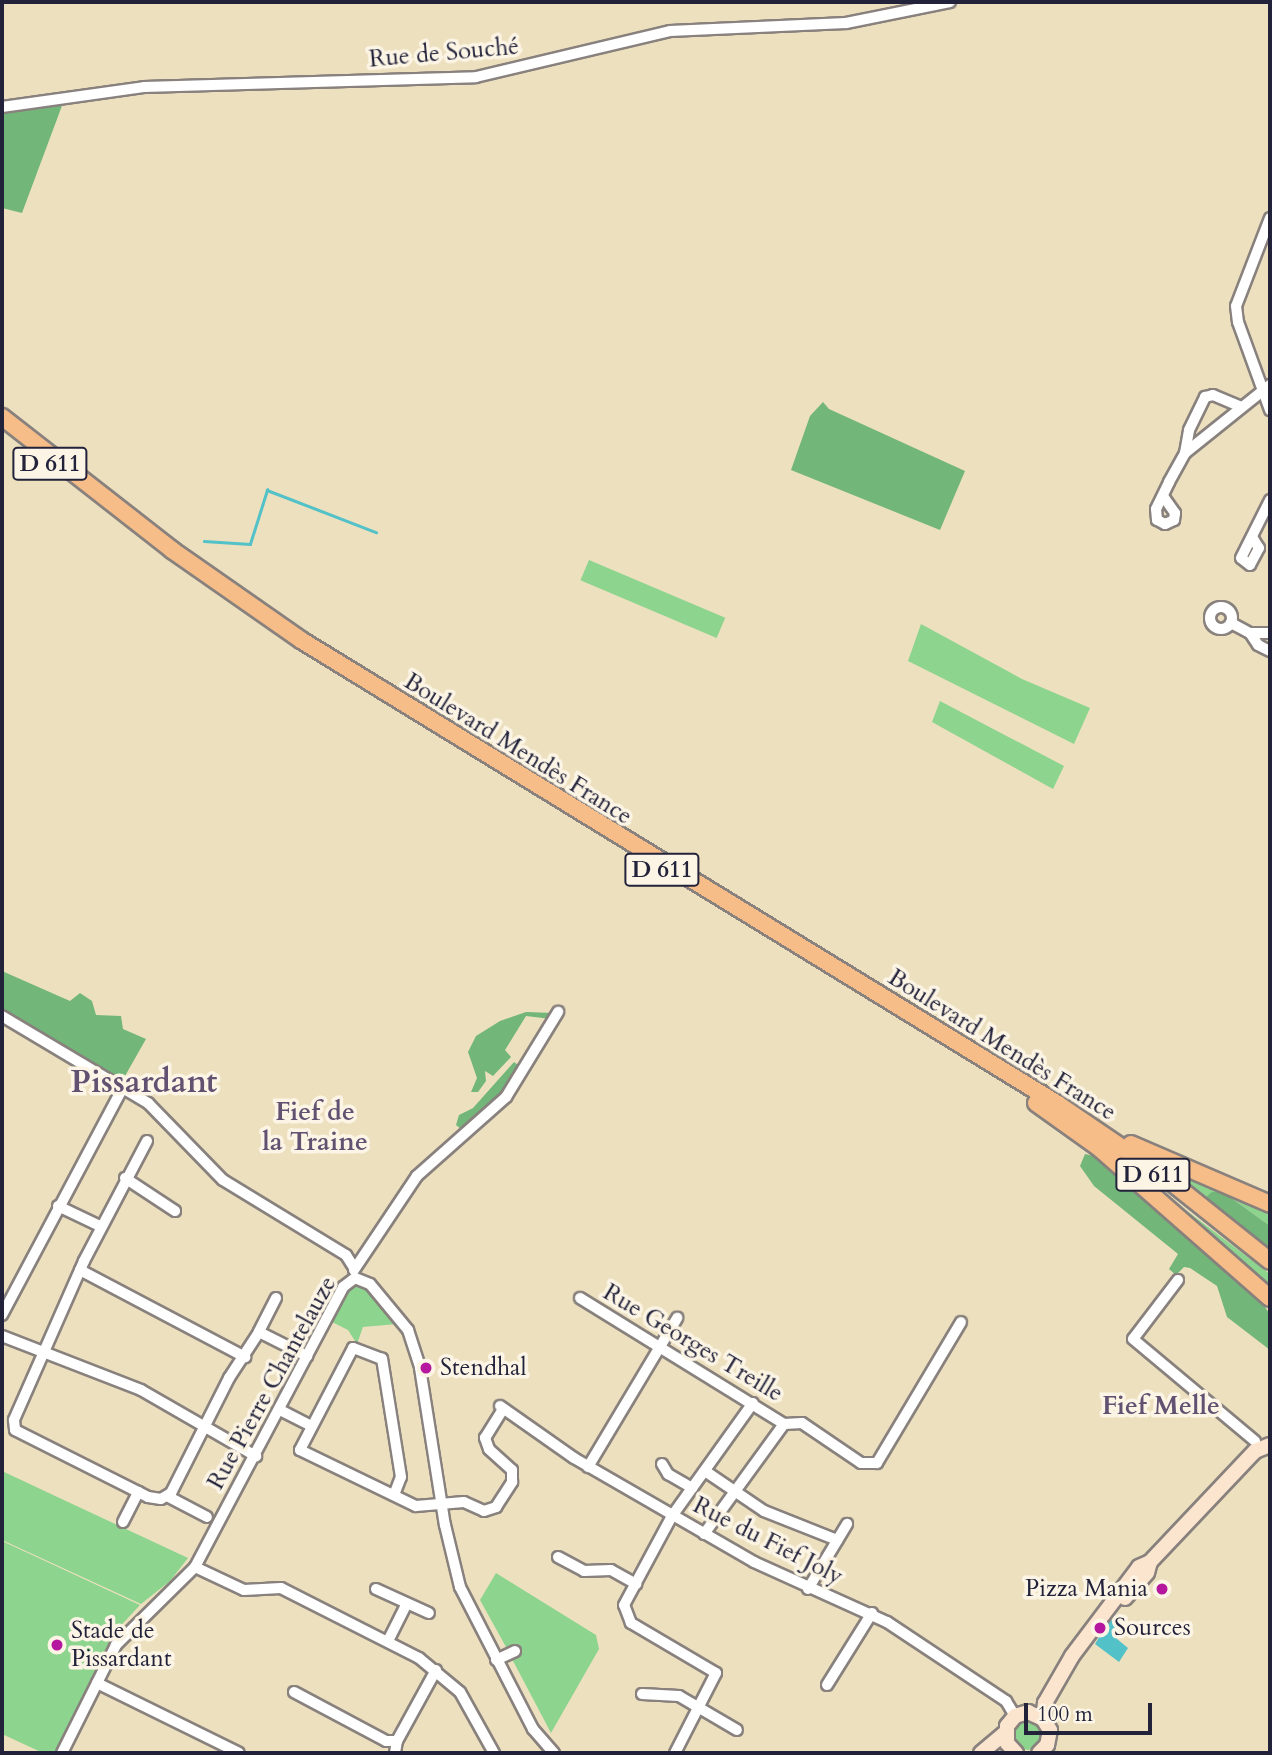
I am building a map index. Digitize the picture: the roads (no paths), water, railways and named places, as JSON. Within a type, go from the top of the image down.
[{"type":"main road","name":"Boulevard Mendès France","points":[[2,417],[172,550],[301,640],[1058,1104],[1170,1181],[1270,1261]]},
{"type":"main road","name":"Boulevard Mendès France","points":[[2,425],[139,532],[299,644],[1029,1092],[1158,1179],[1270,1268]]},
{"type":"main road","points":[[1029,1092],[1270,1298]]},
{"type":"main road","points":[[1058,1104],[1063,1103],[1141,1149],[1270,1204]]},
{"type":"main road","points":[[1203,1502],[1212,1484],[1255,1441],[1270,1433]]},
{"type":"main road","points":[[981,1753],[1006,1732],[1098,1622],[1147,1573],[1150,1562],[1203,1502],[1255,1451],[1270,1444]]},
{"type":"main road","points":[[1040,1753],[1050,1735],[1043,1719],[1045,1703],[1072,1656]]},
{"type":"main road","points":[[1021,1714],[1043,1719]]},
{"type":"main road","points":[[992,1753],[1013,1751],[1006,1732]]},
{"type":"street","name":"Rue de Souché","points":[[2,107],[144,87],[476,77],[670,30],[846,23],[950,2]]},
{"type":"street","points":[[1269,220],[1236,306],[1266,387],[1270,410]]},
{"type":"street","points":[[1185,453],[1239,406],[1266,387]]},
{"type":"street","points":[[1163,496],[1185,453],[1189,430],[1205,397],[1213,395],[1239,406]]},
{"type":"street","points":[[1252,537],[1270,500]]},
{"type":"street","points":[[1231,624],[1250,633],[1270,632]]},
{"type":"street","points":[[1250,633],[1258,645],[1270,651]]},
{"type":"street","name":"Rue Pierre Chantelauze","points":[[62,1753],[127,1630],[195,1566],[256,1456],[343,1286],[417,1176],[506,1097],[558,1012]]},
{"type":"street","points":[[2,1016],[123,1087],[156,1110],[223,1180],[346,1255],[354,1273],[370,1284],[401,1319],[413,1343],[442,1505],[460,1587],[538,1737],[554,1753]]},
{"type":"street","points":[[2,1315],[123,1087]]},
{"type":"street","points":[[147,1142],[100,1226],[47,1352],[14,1420],[15,1430],[138,1492],[154,1499],[167,1496],[207,1517]]},
{"type":"street","points":[[125,1178],[175,1211]]},
{"type":"street","points":[[58,1206],[100,1226]]},
{"type":"street","points":[[80,1270],[245,1357]]},
{"type":"street","points":[[1178,1280],[1133,1339],[1255,1441]]},
{"type":"street","points":[[167,1496],[276,1298]]},
{"type":"street","name":"Rue Georges Treille","points":[[580,1298],[784,1424],[802,1423],[861,1463],[877,1463],[961,1322]]},
{"type":"street","points":[[589,1467],[677,1318]]},
{"type":"street","points":[[259,1332],[307,1356]]},
{"type":"street","points":[[2,1336],[141,1390],[256,1456]]},
{"type":"street","points":[[394,1495],[401,1477],[382,1359],[353,1348],[299,1450],[416,1506],[442,1505]]},
{"type":"street","points":[[675,1753],[700,1708],[715,1671],[625,1616],[624,1605],[673,1516],[753,1403]]},
{"type":"street","name":"Rue du Fief Joly","points":[[442,1505],[464,1502],[487,1511],[499,1504],[512,1482],[512,1470],[489,1448],[485,1438],[501,1407],[589,1467],[704,1534],[808,1589],[872,1614],[1006,1701],[1021,1714]]},
{"type":"street","points":[[280,1410],[311,1426]]},
{"type":"street","points":[[704,1534],[784,1424]]},
{"type":"street","points":[[662,1464],[668,1474],[692,1488]]},
{"type":"street","points":[[705,1471],[781,1520],[837,1541]]},
{"type":"street","points":[[123,1522],[138,1492]]},
{"type":"street","points":[[808,1589],[846,1524]]},
{"type":"street","points":[[558,1557],[584,1571],[611,1570],[636,1584]]},
{"type":"street","points":[[195,1566],[244,1590],[281,1588],[388,1642],[436,1670],[467,1700],[494,1753]]},
{"type":"street","points":[[376,1589],[429,1613]]},
{"type":"street","points":[[388,1642],[407,1603]]},
{"type":"street","points":[[827,1685],[872,1614]]},
{"type":"street","points":[[496,1660],[514,1651]]},
{"type":"street","points":[[395,1753],[397,1741],[436,1670]]},
{"type":"street","points":[[97,1683],[239,1753]]},
{"type":"street","points":[[294,1692],[386,1741],[397,1741]]},
{"type":"street","points":[[642,1693],[676,1695],[737,1730]]},
{"type":"water","points":[[1110,1619],[1123,1631],[1117,1639],[1128,1648],[1119,1662],[1095,1644]]},
{"type":"waterway","points":[[204,541],[250,544],[267,490],[376,532]]},
{"type":"place","name":"Stendhal","points":[[426,1368]]},
{"type":"place","name":"Pizza Mania","points":[[1162,1589]]},
{"type":"place","name":"Sources","points":[[1100,1628]]},
{"type":"place","name":"Stade de Pissardant","points":[[57,1645]]},
{"type":"district","name":"Pissardant","points":[[144,1082]]},
{"type":"district","name":"Fief de la Traine","points":[[315,1127]]},
{"type":"district","name":"Fief Melle","points":[[1161,1406]]}]
